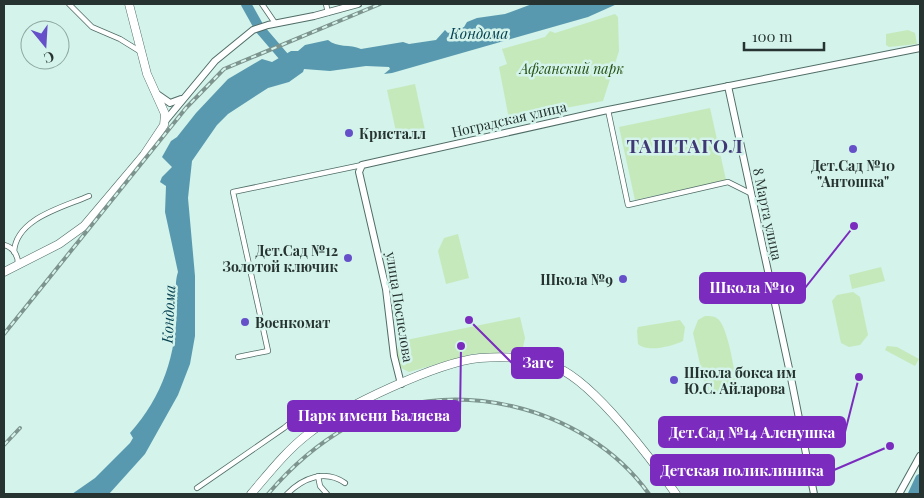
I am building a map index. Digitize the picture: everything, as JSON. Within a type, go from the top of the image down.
[{"type":"main road","points":[[4,272],[59,244],[84,226],[144,155],[161,131],[166,120],[141,52],[130,4]]},
{"type":"main road","name":"улица Поспелова","points":[[401,384],[452,364],[479,358],[519,359],[540,362],[558,368],[582,383],[596,395],[676,494]]},
{"type":"main road","points":[[251,494],[283,457],[301,440],[328,420],[352,406],[401,384]]},
{"type":"street","points":[[69,4],[92,27],[120,39],[141,52]]},
{"type":"street","points":[[262,4],[272,24]]},
{"type":"street","points":[[326,4],[328,12]]},
{"type":"street","points":[[166,120],[182,98],[215,60],[253,30],[358,4]]},
{"type":"street","name":"Ноградская улица","points":[[238,356],[268,351],[233,192],[608,110],[920,48]]},
{"type":"street","name":"8 Марта улица","points":[[728,86],[814,494]]},
{"type":"street","points":[[154,91],[166,102],[170,103],[182,98]]},
{"type":"street","points":[[608,110],[628,205],[728,182],[750,193]]},
{"type":"street","name":"улица Поспелова","points":[[362,165],[359,172],[386,289],[394,356],[401,384]]},
{"type":"street","points":[[18,264],[14,252],[18,236],[29,224],[89,196]]},
{"type":"street","points":[[4,245],[14,252]]},
{"type":"street","points":[[197,488],[284,428],[312,406],[352,406]]},
{"type":"street","points":[[899,494],[920,456]]},
{"type":"street","points":[[287,494],[297,485],[324,474],[338,478],[346,483]]},
{"type":"street","points":[[318,476],[320,486],[327,494]]},
{"type":"green space","name":"Афганский парк","points":[[615,14],[618,17],[619,51],[603,101],[511,118],[508,114],[499,67],[507,64],[502,49],[545,37],[550,31],[555,33]]},
{"type":"green space","points":[[908,30],[915,33],[917,44],[889,47],[886,45],[886,34]]},
{"type":"green space","points":[[415,84],[426,135],[398,141],[387,90]]},
{"type":"green space","points":[[710,108],[726,180],[635,200],[619,127]]},
{"type":"green space","points":[[458,234],[469,278],[446,284],[438,251],[444,238]]},
{"type":"green space","points":[[881,267],[885,281],[852,289],[849,275]]},
{"type":"green space","points":[[853,292],[860,297],[868,335],[860,345],[849,347],[841,343],[832,301],[837,295]]},
{"type":"green space","points":[[705,316],[715,317],[719,320],[725,332],[730,351],[736,385],[732,392],[723,396],[710,393],[707,395],[693,333],[698,320]]},
{"type":"green space","points":[[520,317],[525,338],[522,352],[472,354],[409,372],[401,368],[396,352],[401,341]]},
{"type":"green space","points":[[680,320],[685,327],[683,341],[667,347],[654,348],[642,347],[638,344],[638,327]]},
{"type":"green space","points":[[887,346],[897,347],[919,359],[915,366],[885,350]]},
{"type":"water","name":"Кондома","points":[[532,4],[617,4],[588,17],[392,73],[384,74],[390,69],[389,67],[366,66],[330,71],[304,69],[303,72],[289,82],[268,88],[228,114],[217,125],[192,161],[188,198],[195,276],[195,336],[190,364],[178,395],[145,454],[109,494],[72,494],[95,478],[130,443],[133,438],[130,433],[151,404],[166,374],[176,324],[178,272],[165,212],[166,186],[160,182],[162,177],[172,167],[162,157],[171,141],[177,137],[196,113],[228,79],[262,59],[272,62],[291,51],[298,51],[305,45],[328,40],[335,44],[361,49],[403,42],[409,44],[436,40],[445,30],[448,33],[464,27],[467,22],[477,18],[505,14]]},
{"type":"waterway","points":[[246,4],[260,29],[290,64]]},
{"type":"waterway","points":[[913,494],[920,479]]},
{"type":"railway","points":[[4,334],[186,108],[224,69],[380,4]]},
{"type":"railway","points":[[268,494],[305,457],[326,440],[349,426],[387,410],[428,401],[470,400],[511,406],[551,419],[588,438],[621,463],[649,494]]},
{"type":"railway","points":[[4,445],[20,428]]},
{"type":"place","name":"Кристалл","points":[[349,133]]},
{"type":"place","name":"Дет.Сад №10 \"Антошка\"","points":[[853,149]]},
{"type":"place","name":"Школа №10","points":[[854,226]]},
{"type":"place","name":"Дет.Сад №12 Золотой ключик","points":[[348,258]]},
{"type":"place","name":"Школа №9","points":[[623,279]]},
{"type":"place","name":"Загс","points":[[469,320]]},
{"type":"place","name":"Военкомат","points":[[245,322]]},
{"type":"place","name":"Парк имени Баляева","points":[[461,346]]},
{"type":"place","name":"Дет.Сад №14 Аленушка","points":[[859,377]]},
{"type":"place","name":"Школа бокса им Ю.С. Айларова","points":[[674,380]]},
{"type":"place","name":"Детская поликлиника","points":[[890,446]]},
{"type":"district","name":"ТАШТАГОЛ","points":[[685,145]]}]
